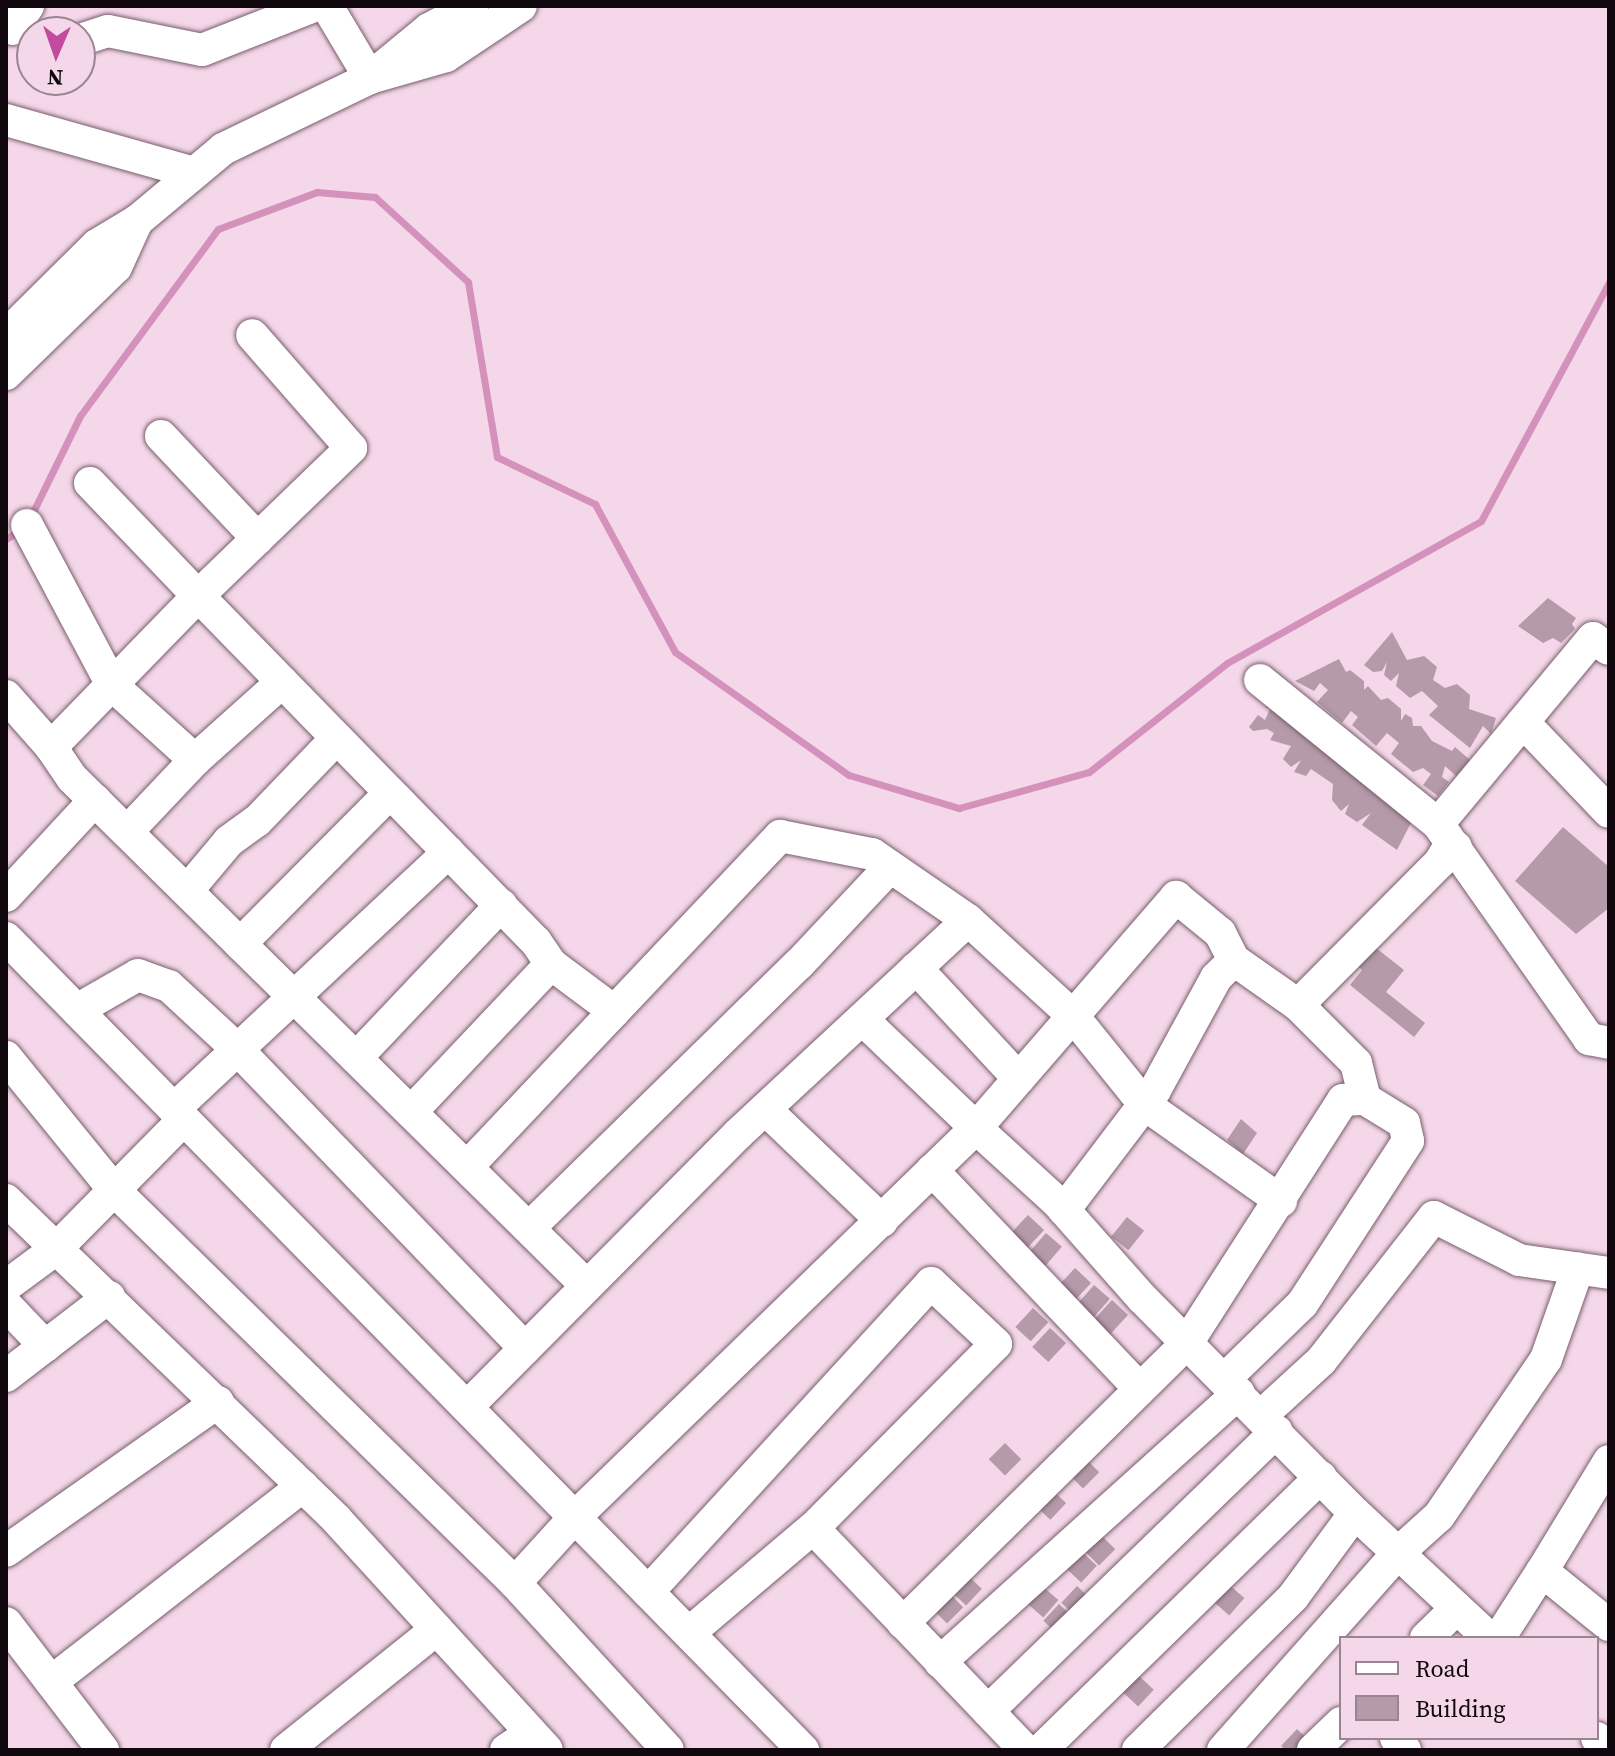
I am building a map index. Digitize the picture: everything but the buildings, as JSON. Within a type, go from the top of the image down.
[{"type":"street","points":[[104,26],[202,50],[314,6]]},
{"type":"street","points":[[327,6],[370,78]]},
{"type":"street","points":[[370,78],[429,29],[472,6]]},
{"type":"street","points":[[6,335],[97,245],[137,221],[191,172],[223,149],[370,78],[446,56],[521,6]]},
{"type":"street","points":[[6,120],[191,172]]},
{"type":"street","points":[[6,374],[116,267],[137,221]]},
{"type":"street","points":[[51,747],[198,596],[351,448],[252,335]]},
{"type":"street","points":[[161,436],[258,539]]},
{"type":"street","points":[[90,483],[501,905],[551,964],[614,1011]]},
{"type":"street","points":[[27,525],[112,685],[195,760]]},
{"type":"street","points":[[1298,1005],[1440,862],[1448,848],[1447,835],[1523,722],[1593,638],[1609,649]]},
{"type":"street","points":[[1260,680],[1447,835],[1589,1039],[1609,1043]]},
{"type":"street","points":[[127,832],[195,760],[282,682]]},
{"type":"street","points":[[6,696],[95,800],[587,1286]]},
{"type":"street","points":[[1523,722],[1609,812]]},
{"type":"street","points":[[187,891],[229,841],[257,821],[337,738]]},
{"type":"street","points":[[240,944],[390,793]]},
{"type":"street","points":[[6,896],[95,800]]},
{"type":"street","points":[[467,1167],[780,836],[872,854],[968,920],[1073,1016],[1144,1104],[1281,1201]]},
{"type":"street","points":[[6,1286],[56,1249],[114,1190],[238,1050],[449,852]]},
{"type":"street","points":[[529,1228],[799,964],[890,867]]},
{"type":"street","points":[[515,1583],[575,1517],[976,1128],[1176,897],[1220,933],[1234,960],[1298,1005],[1356,1063],[1365,1099]]},
{"type":"street","points":[[356,1058],[501,905]]},
{"type":"street","points":[[467,1407],[765,1109],[968,920]]},
{"type":"street","points":[[6,938],[803,1750]]},
{"type":"street","points":[[1064,1210],[1144,1104],[1216,978],[1234,960]]},
{"type":"street","points":[[411,1112],[551,964]]},
{"type":"street","points":[[916,968],[1019,1079]]},
{"type":"street","points":[[77,1010],[138,975],[149,975],[238,1050],[525,1348]]},
{"type":"street","points":[[862,1019],[1064,1210],[1187,1343],[1355,1513],[1487,1636]]},
{"type":"street","points":[[6,1057],[114,1190],[515,1583],[668,1750]]},
{"type":"street","points":[[903,1623],[1187,1343],[1343,1100],[1365,1099],[1404,1123],[1408,1141],[1302,1304],[1251,1405],[988,1711]]},
{"type":"street","points":[[765,1109],[882,1221]]},
{"type":"street","points":[[932,1170],[1140,1389]]},
{"type":"street","points":[[6,1200],[303,1486],[437,1629],[528,1744]]},
{"type":"street","points":[[940,1662],[1251,1405],[1321,1361],[1434,1217],[1519,1260],[1594,1270],[1546,1359],[1439,1516],[1398,1553],[1223,1750]]},
{"type":"street","points":[[648,1592],[931,1283],[996,1344],[813,1528],[689,1633]]},
{"type":"street","points":[[6,1376],[109,1297]]},
{"type":"street","points":[[6,1305],[45,1346]]},
{"type":"street","points":[[6,1551],[218,1402]]},
{"type":"street","points":[[1500,1636],[1609,1461]]},
{"type":"street","points":[[1041,1750],[1321,1477]]},
{"type":"street","points":[[51,1682],[303,1486]]},
{"type":"street","points":[[1138,1750],[1293,1597],[1355,1513]]},
{"type":"street","points":[[813,1528],[1025,1750]]},
{"type":"street","points":[[1542,1571],[1552,1584],[1609,1625]]},
{"type":"street","points":[[1428,1636],[1457,1608]]},
{"type":"street","points":[[6,1623],[103,1750]]},
{"type":"street","points":[[286,1750],[437,1629]]},
{"type":"street","points":[[1313,1750],[1339,1725]]},
{"type":"waterway","points":[[30,518],[80,416],[218,229],[317,192],[375,197],[468,282],[497,457],[595,504],[675,652],[849,775],[959,808],[1089,772],[1227,663],[1481,521],[1609,282]]},
{"type":"waterway","points":[[6,539],[20,530]]}]
